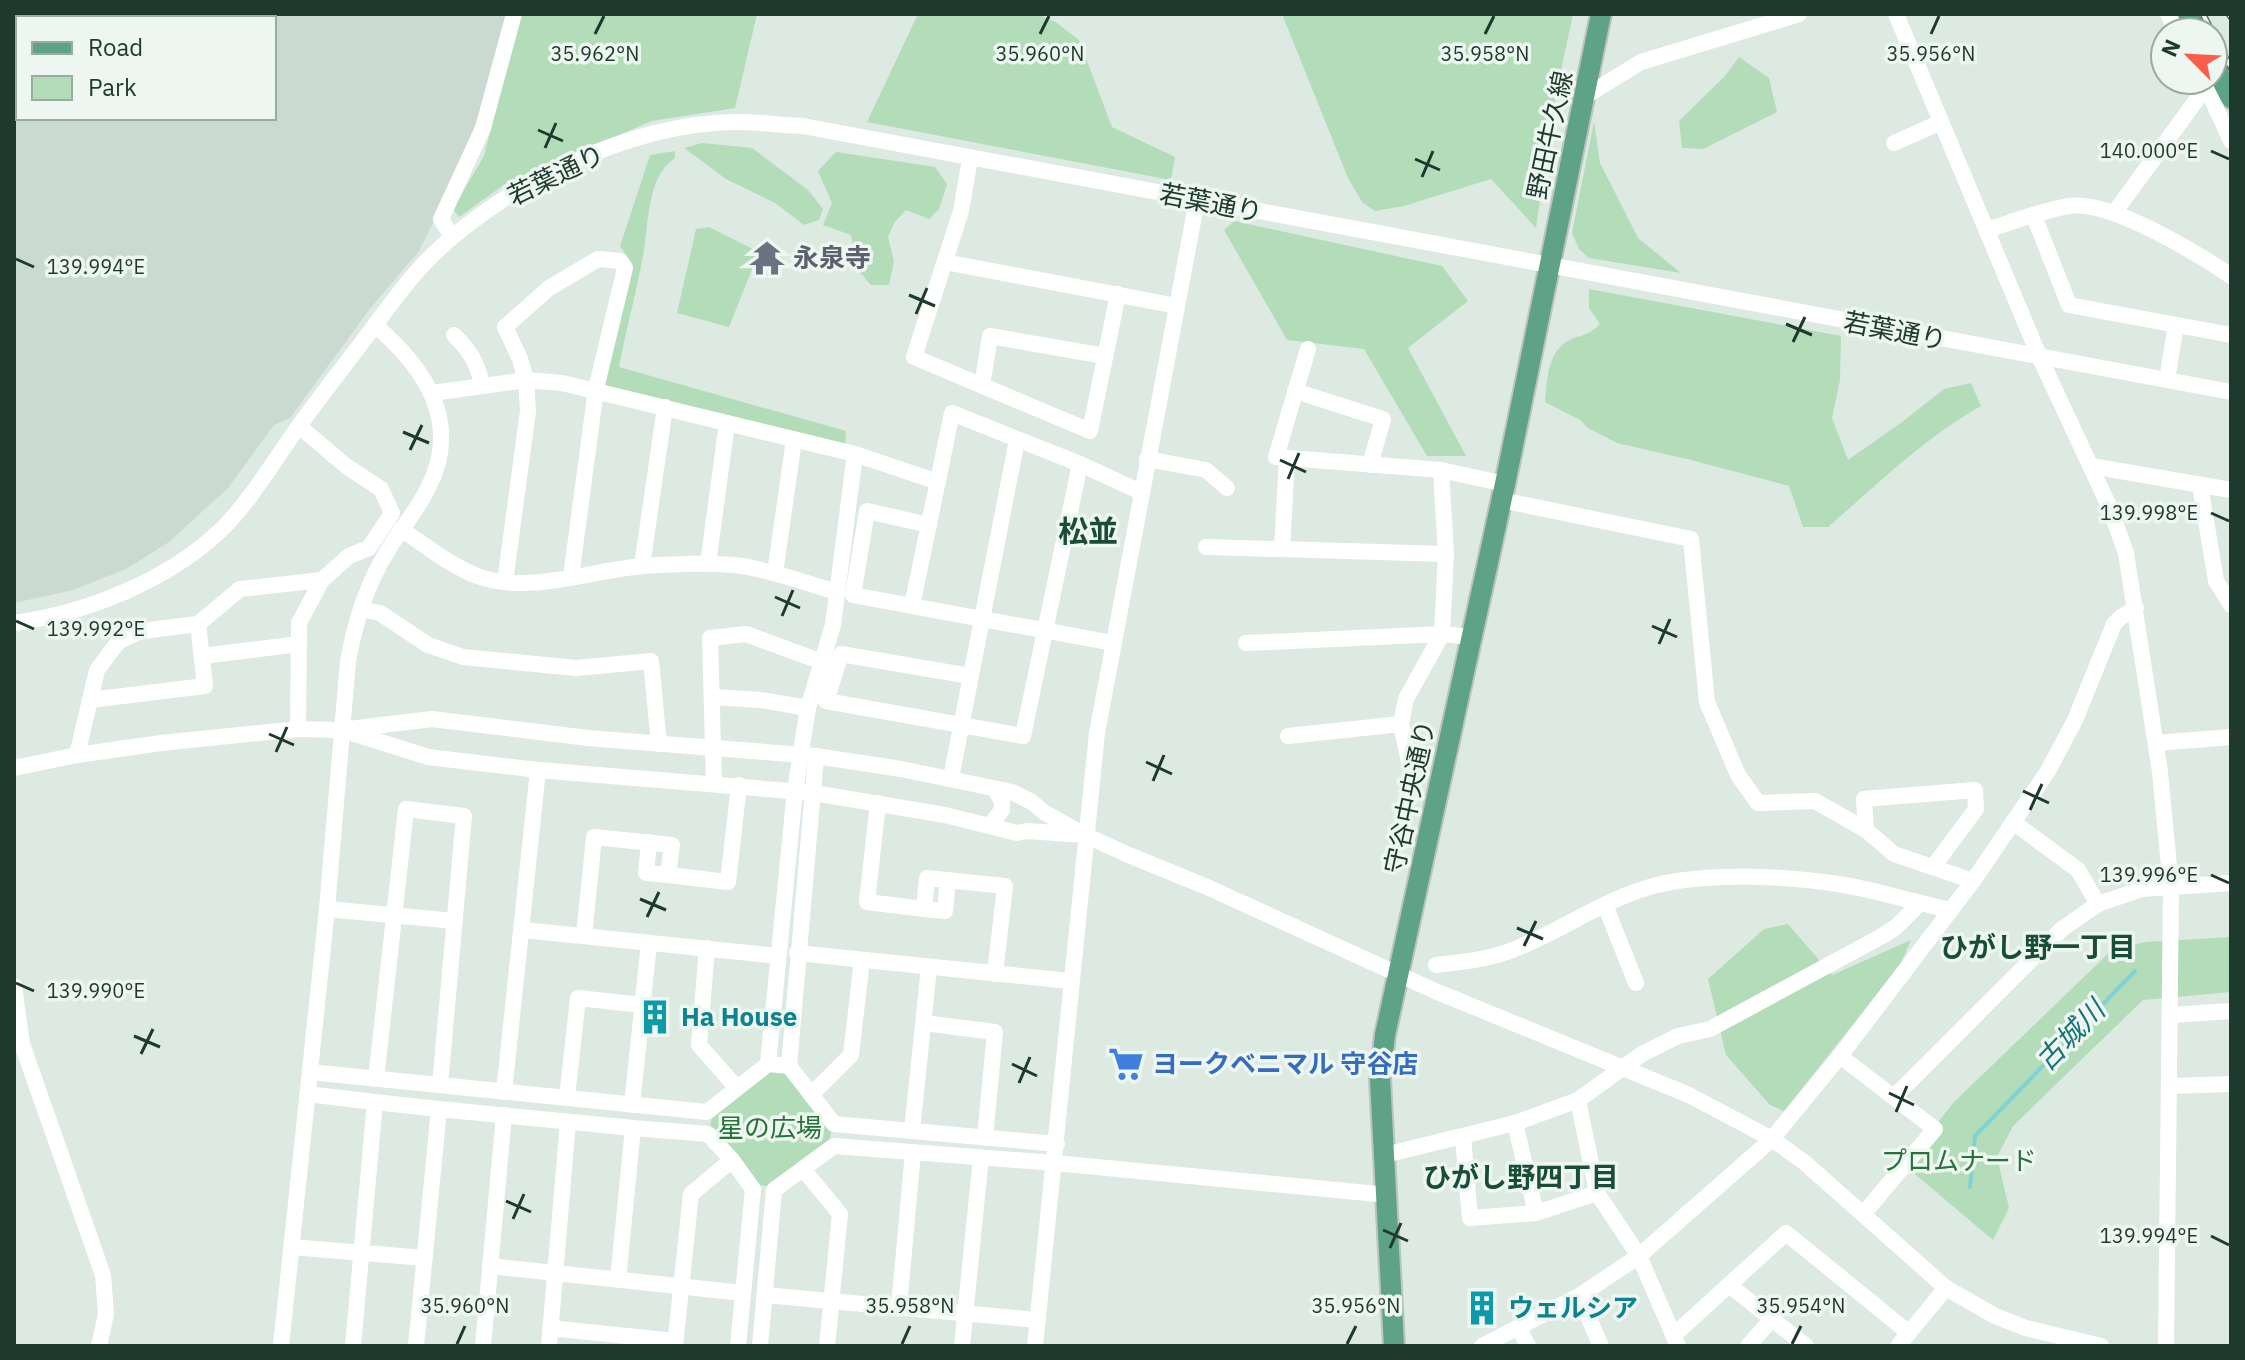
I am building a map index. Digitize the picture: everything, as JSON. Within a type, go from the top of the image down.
[{"type":"main road","name":"野田牛久線","points":[[1550,266],[1601,14]]},
{"type":"main road","name":"守谷中央通り","points":[[1394,1346],[1380,1079],[1385,1035],[1550,266]]},
{"type":"street","points":[[452,237],[441,219],[483,128],[514,14]]},
{"type":"street","points":[[1584,97],[1641,62],[1767,18],[1799,14]]},
{"type":"street","points":[[1896,14],[2040,358],[2119,530],[2136,608],[2156,743],[2171,887],[2166,1346]]},
{"type":"street","points":[[2114,213],[2196,96]]},
{"type":"street","points":[[2211,96],[2231,141]]},
{"type":"street","name":"若葉通り","points":[[14,623],[69,612],[119,594],[177,563],[222,529],[421,267],[452,237],[500,202],[555,170],[621,143],[684,128],[735,122],[803,126],[2231,392]]},
{"type":"street","points":[[1894,143],[1941,122]]},
{"type":"street","points":[[970,159],[961,211],[914,357],[1090,431],[1118,294]]},
{"type":"street","points":[[1035,1346],[1097,733],[1197,200]]},
{"type":"street","points":[[1987,230],[2072,205],[2114,213],[2231,276]]},
{"type":"street","points":[[2034,216],[2069,305],[2231,335]]},
{"type":"street","points":[[505,582],[528,411],[526,380],[505,327],[549,288],[598,259],[620,261],[625,268],[596,389],[571,577]]},
{"type":"street","points":[[945,262],[1177,306]]},
{"type":"street","points":[[281,1346],[327,909],[348,661],[361,609],[379,567],[427,490],[437,466],[441,441],[439,418],[423,375],[402,349],[375,325]]},
{"type":"street","points":[[2167,380],[2176,325]]},
{"type":"street","points":[[454,335],[470,350],[477,362],[482,384]]},
{"type":"street","points":[[982,386],[990,336],[1105,356]]},
{"type":"street","points":[[1308,349],[1276,457],[1441,470],[1503,492],[1691,539],[1707,702],[1738,775],[1758,803],[1815,801],[1866,830],[1894,854],[1973,881]]},
{"type":"street","points":[[432,393],[526,380],[596,389],[855,454],[938,482]]},
{"type":"street","points":[[1295,391],[1383,419],[1370,465]]},
{"type":"street","points":[[642,566],[665,407]]},
{"type":"street","points":[[912,606],[952,413],[1141,492]]},
{"type":"street","points":[[708,564],[727,423]]},
{"type":"street","points":[[298,729],[301,615],[322,580],[349,556],[369,548],[392,513],[381,489],[346,466],[299,426]]},
{"type":"street","points":[[775,573],[794,440]]},
{"type":"street","points":[[951,778],[1017,440]]},
{"type":"street","points":[[855,454],[833,625],[808,708],[808,755],[814,793],[789,1066],[834,1124],[1057,1144]]},
{"type":"street","points":[[1282,549],[1287,458]]},
{"type":"street","points":[[1147,459],[1206,470],[1227,488]]},
{"type":"street","points":[[970,676],[841,654],[826,701],[1023,736],[1080,464]]},
{"type":"street","points":[[2091,466],[2231,490]]},
{"type":"street","points":[[1409,762],[1401,724],[1406,699],[1442,634],[1446,554],[1441,470]]},
{"type":"street","points":[[2200,485],[2216,581],[2231,605]]},
{"type":"street","points":[[929,525],[867,511],[853,595],[1113,643]]},
{"type":"street","points":[[401,529],[458,567],[480,577],[505,582],[528,583],[642,566],[708,564],[775,573],[837,592]]},
{"type":"street","points":[[1206,547],[1446,554]]},
{"type":"street","points":[[77,755],[97,670],[119,641],[142,631],[198,624],[240,589],[322,580]]},
{"type":"street","points":[[1482,1346],[1579,1296],[1639,1256],[1772,1139],[1840,1056],[1973,881],[2048,771],[2075,720],[2114,624],[2136,608]]},
{"type":"street","points":[[361,609],[380,613],[428,645],[463,657],[576,668],[651,661],[659,744]]},
{"type":"street","points":[[90,700],[205,686],[198,624]]},
{"type":"street","points":[[714,783],[710,638],[746,634],[822,662]]},
{"type":"street","points":[[1246,643],[1442,634],[1472,637]]},
{"type":"street","points":[[202,656],[299,644]]},
{"type":"street","points":[[713,697],[761,700],[808,708]]},
{"type":"street","points":[[14,768],[161,743],[298,729],[341,730],[432,719],[659,744],[808,755],[951,778],[1012,792],[1085,835],[1398,975],[1689,1095],[1772,1139],[1828,1181],[1946,1288],[2046,1340],[2101,1346]]},
{"type":"street","points":[[1288,736],[1401,724]]},
{"type":"street","points":[[341,730],[428,757],[538,770],[795,790],[945,815],[1017,833],[1085,835]]},
{"type":"street","points":[[2156,743],[2231,737]]},
{"type":"street","points":[[768,1064],[795,790],[808,755]]},
{"type":"street","points":[[504,1092],[538,770]]},
{"type":"street","points":[[584,936],[594,837],[672,845],[668,875],[728,882],[739,785]]},
{"type":"street","points":[[989,826],[1002,810],[1002,802],[995,789]]},
{"type":"street","points":[[1866,830],[1864,799],[1975,790],[1976,809],[1933,867]]},
{"type":"street","points":[[878,803],[867,902],[924,909],[927,878],[1005,886],[995,974]]},
{"type":"street","points":[[376,1079],[406,809],[464,816],[440,1085]]},
{"type":"street","points":[[2013,822],[2078,870],[2098,904]]},
{"type":"street","points":[[1436,965],[1478,960],[1508,952],[1605,905],[1655,885],[1687,880],[1758,878],[1845,885],[1951,910]]},
{"type":"street","points":[[1895,1096],[2062,929],[2098,904],[2142,889],[2231,883]]},
{"type":"street","points":[[1385,1155],[1515,1123],[1578,1100],[1642,1054],[1678,1036],[1710,1029],[1884,935],[1919,904]]},
{"type":"street","points":[[1605,905],[1636,983]]},
{"type":"street","points":[[327,909],[455,921]]},
{"type":"street","points":[[523,930],[778,956]]},
{"type":"street","points":[[632,1105],[649,943]]},
{"type":"street","points":[[707,948],[699,1045],[737,1088]]},
{"type":"street","points":[[797,953],[1070,981]]},
{"type":"street","points":[[811,1095],[851,1055],[862,960]]},
{"type":"street","points":[[912,1131],[929,967]]},
{"type":"street","points":[[14,986],[22,1044],[103,1275],[106,1314],[99,1346]]},
{"type":"street","points":[[567,1098],[578,998],[642,1005]]},
{"type":"street","points":[[2171,1015],[2231,1011]]},
{"type":"street","points":[[924,1023],[995,1032],[985,1138]]},
{"type":"street","points":[[1840,1056],[1935,1129],[1864,1213]]},
{"type":"street","points":[[310,1072],[707,1112],[768,1064],[789,1066]]},
{"type":"street","points":[[2170,1086],[2231,1084]]},
{"type":"street","points":[[307,1094],[708,1134],[753,1189],[738,1346]]},
{"type":"street","points":[[1578,1100],[1597,1193],[1639,1256],[1677,1340],[1729,1285],[1786,1233],[1904,1340],[1946,1288]]},
{"type":"street","points":[[353,1346],[375,1102]]},
{"type":"street","points":[[416,1346],[439,1109]]},
{"type":"street","points":[[483,1346],[504,1115]]},
{"type":"street","points":[[549,1346],[568,1122]]},
{"type":"street","points":[[1515,1123],[1536,1213]]},
{"type":"street","points":[[618,1280],[633,1128]]},
{"type":"street","points":[[1463,1137],[1470,1218],[1536,1213],[1597,1193]]},
{"type":"street","points":[[760,1346],[774,1190],[834,1146],[1055,1163],[1388,1195]]},
{"type":"street","points":[[899,1307],[913,1152]]},
{"type":"street","points":[[962,1346],[981,1157]]},
{"type":"street","points":[[550,1328],[675,1344],[691,1194],[732,1160]]},
{"type":"street","points":[[803,1169],[840,1214],[827,1346]]},
{"type":"street","points":[[291,1247],[425,1258]]},
{"type":"street","points":[[490,1266],[743,1293]]},
{"type":"street","points":[[1729,1285],[1806,1346]]},
{"type":"street","points":[[765,1295],[1038,1320]]},
{"type":"street","points":[[1579,1296],[1601,1346]]},
{"type":"street","points":[[1748,1346],[1772,1319]]},
{"type":"street","points":[[1519,1329],[1528,1346]]},
{"type":"shaded area","points":[[18,14],[507,14],[476,136],[419,251],[369,310],[290,418],[274,425],[228,488],[169,542],[126,569],[73,590],[14,603],[16,21],[16,120],[276,120],[276,16]]},
{"type":"green space","points":[[520,14],[757,14],[735,108],[652,121],[508,182],[459,217],[453,209],[484,156]]},
{"type":"green space","points":[[918,14],[1038,14],[1057,23],[1079,40],[1112,127],[1175,157],[1171,180],[867,122]]},
{"type":"green space","points":[[1282,14],[1573,14],[1556,94],[1536,228],[1491,179],[1404,206],[1375,211],[1362,202],[1348,178]]},
{"type":"green space","points":[[1739,57],[1769,78],[1777,112],[1703,149],[1682,148],[1679,121],[1725,76]]},
{"type":"green space","points":[[1594,121],[1600,163],[1638,238],[1681,273],[1589,258],[1579,249],[1572,233]]},
{"type":"green space","points":[[702,143],[752,148],[808,190],[823,209],[819,220],[804,225],[775,203],[726,179],[684,148]]},
{"type":"green space","points":[[675,151],[675,158],[659,177],[650,203],[645,244],[619,367],[846,431],[845,444],[601,384],[631,262],[620,246],[650,155]]},
{"type":"green space","points":[[836,152],[935,167],[947,184],[939,209],[929,219],[906,210],[894,223],[888,237],[894,261],[889,285],[871,285],[843,258],[854,251],[851,235],[823,225],[832,203],[818,171]]},
{"type":"green space","points":[[1234,221],[1442,266],[1468,301],[1408,348],[1466,456],[1427,456],[1364,349],[1287,340],[1224,230]]},
{"type":"green space","points":[[709,227],[759,252],[729,327],[677,313],[696,229]]},
{"type":"green space","points":[[1589,289],[1841,336],[1840,380],[1832,418],[1848,460],[1944,389],[1971,383],[1981,406],[1921,447],[1828,527],[1803,527],[1789,486],[1617,443],[1545,402],[1549,369],[1555,354],[1566,342],[1591,332],[1600,324],[1589,308]]},
{"type":"green space","points":[[1788,924],[1832,975],[1911,940],[1900,965],[1784,1111],[1770,1105],[1726,1055],[1708,979],[1764,929]]},
{"type":"green space","name":"プロムナード","points":[[2231,937],[2231,992],[2143,1000],[2013,1126],[1997,1157],[2009,1208],[1993,1240],[1904,1165],[1954,1102],[2113,949],[2146,942]]},
{"type":"green space","name":"星の広場","points":[[769,1069],[787,1071],[831,1129],[830,1140],[771,1187],[759,1185],[710,1129],[712,1115]]},
{"type":"waterway","name":"古城川","points":[[1970,1187],[1975,1136],[2135,971]]},
{"type":"railway","points":[[2229,64],[2231,68]]},
{"type":"place","name":"永泉寺","points":[[767,258]]},
{"type":"place","name":"Ha House","points":[[655,1017]]},
{"type":"place","name":"ヨークベニマル 守谷店","points":[[1126,1064]]},
{"type":"place","name":"ウェルシア","points":[[1482,1308]]},
{"type":"district","name":"松並","points":[[1088,532]]},
{"type":"district","name":"ひがし野一丁目","points":[[2038,947]]},
{"type":"district","name":"ひがし野四丁目","points":[[1521,1177]]}]
